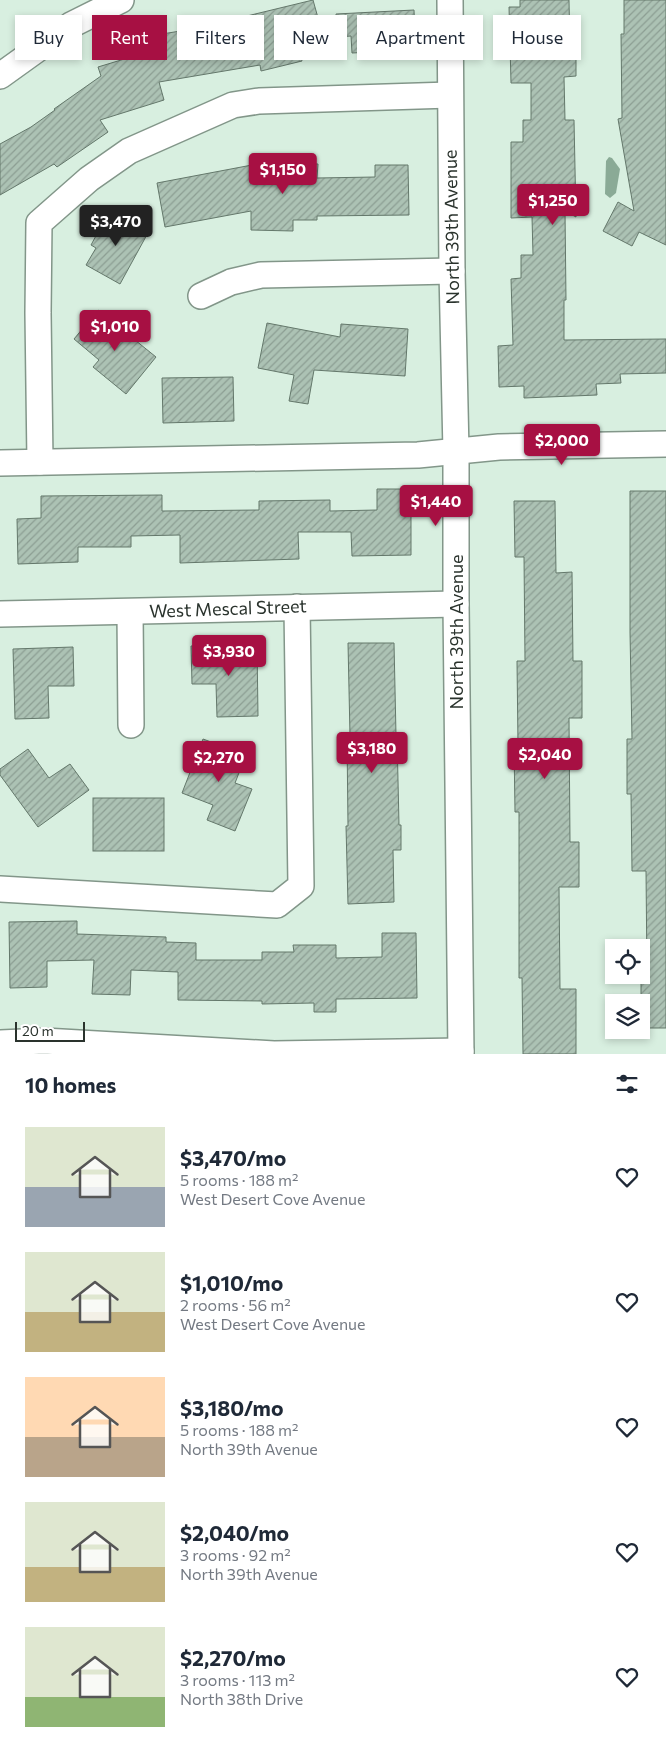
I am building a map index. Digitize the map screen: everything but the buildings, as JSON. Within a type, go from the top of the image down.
[{"type":"street","points":[[0,76],[71,25],[121,0]]},
{"type":"street","name":"North 39th Avenue","points":[[450,0],[461,1052]]},
{"type":"street","points":[[40,462],[39,222],[89,178],[129,151],[233,105],[259,101],[450,95]]},
{"type":"street","points":[[201,296],[230,282],[261,275],[452,271]]},
{"type":"street","points":[[0,463],[418,455],[499,446],[666,444]]},
{"type":"street","name":"West Mescal Street","points":[[0,614],[456,604]]},
{"type":"street","points":[[0,889],[277,905],[301,886],[297,607]]},
{"type":"street","points":[[130,612],[131,725]]},
{"type":"street","points":[[0,1043],[44,1041],[274,1054],[461,1052]]},
{"type":"shaded area","points":[[609,157],[612,158],[620,169],[616,193],[610,198],[605,194],[606,161]]}]
